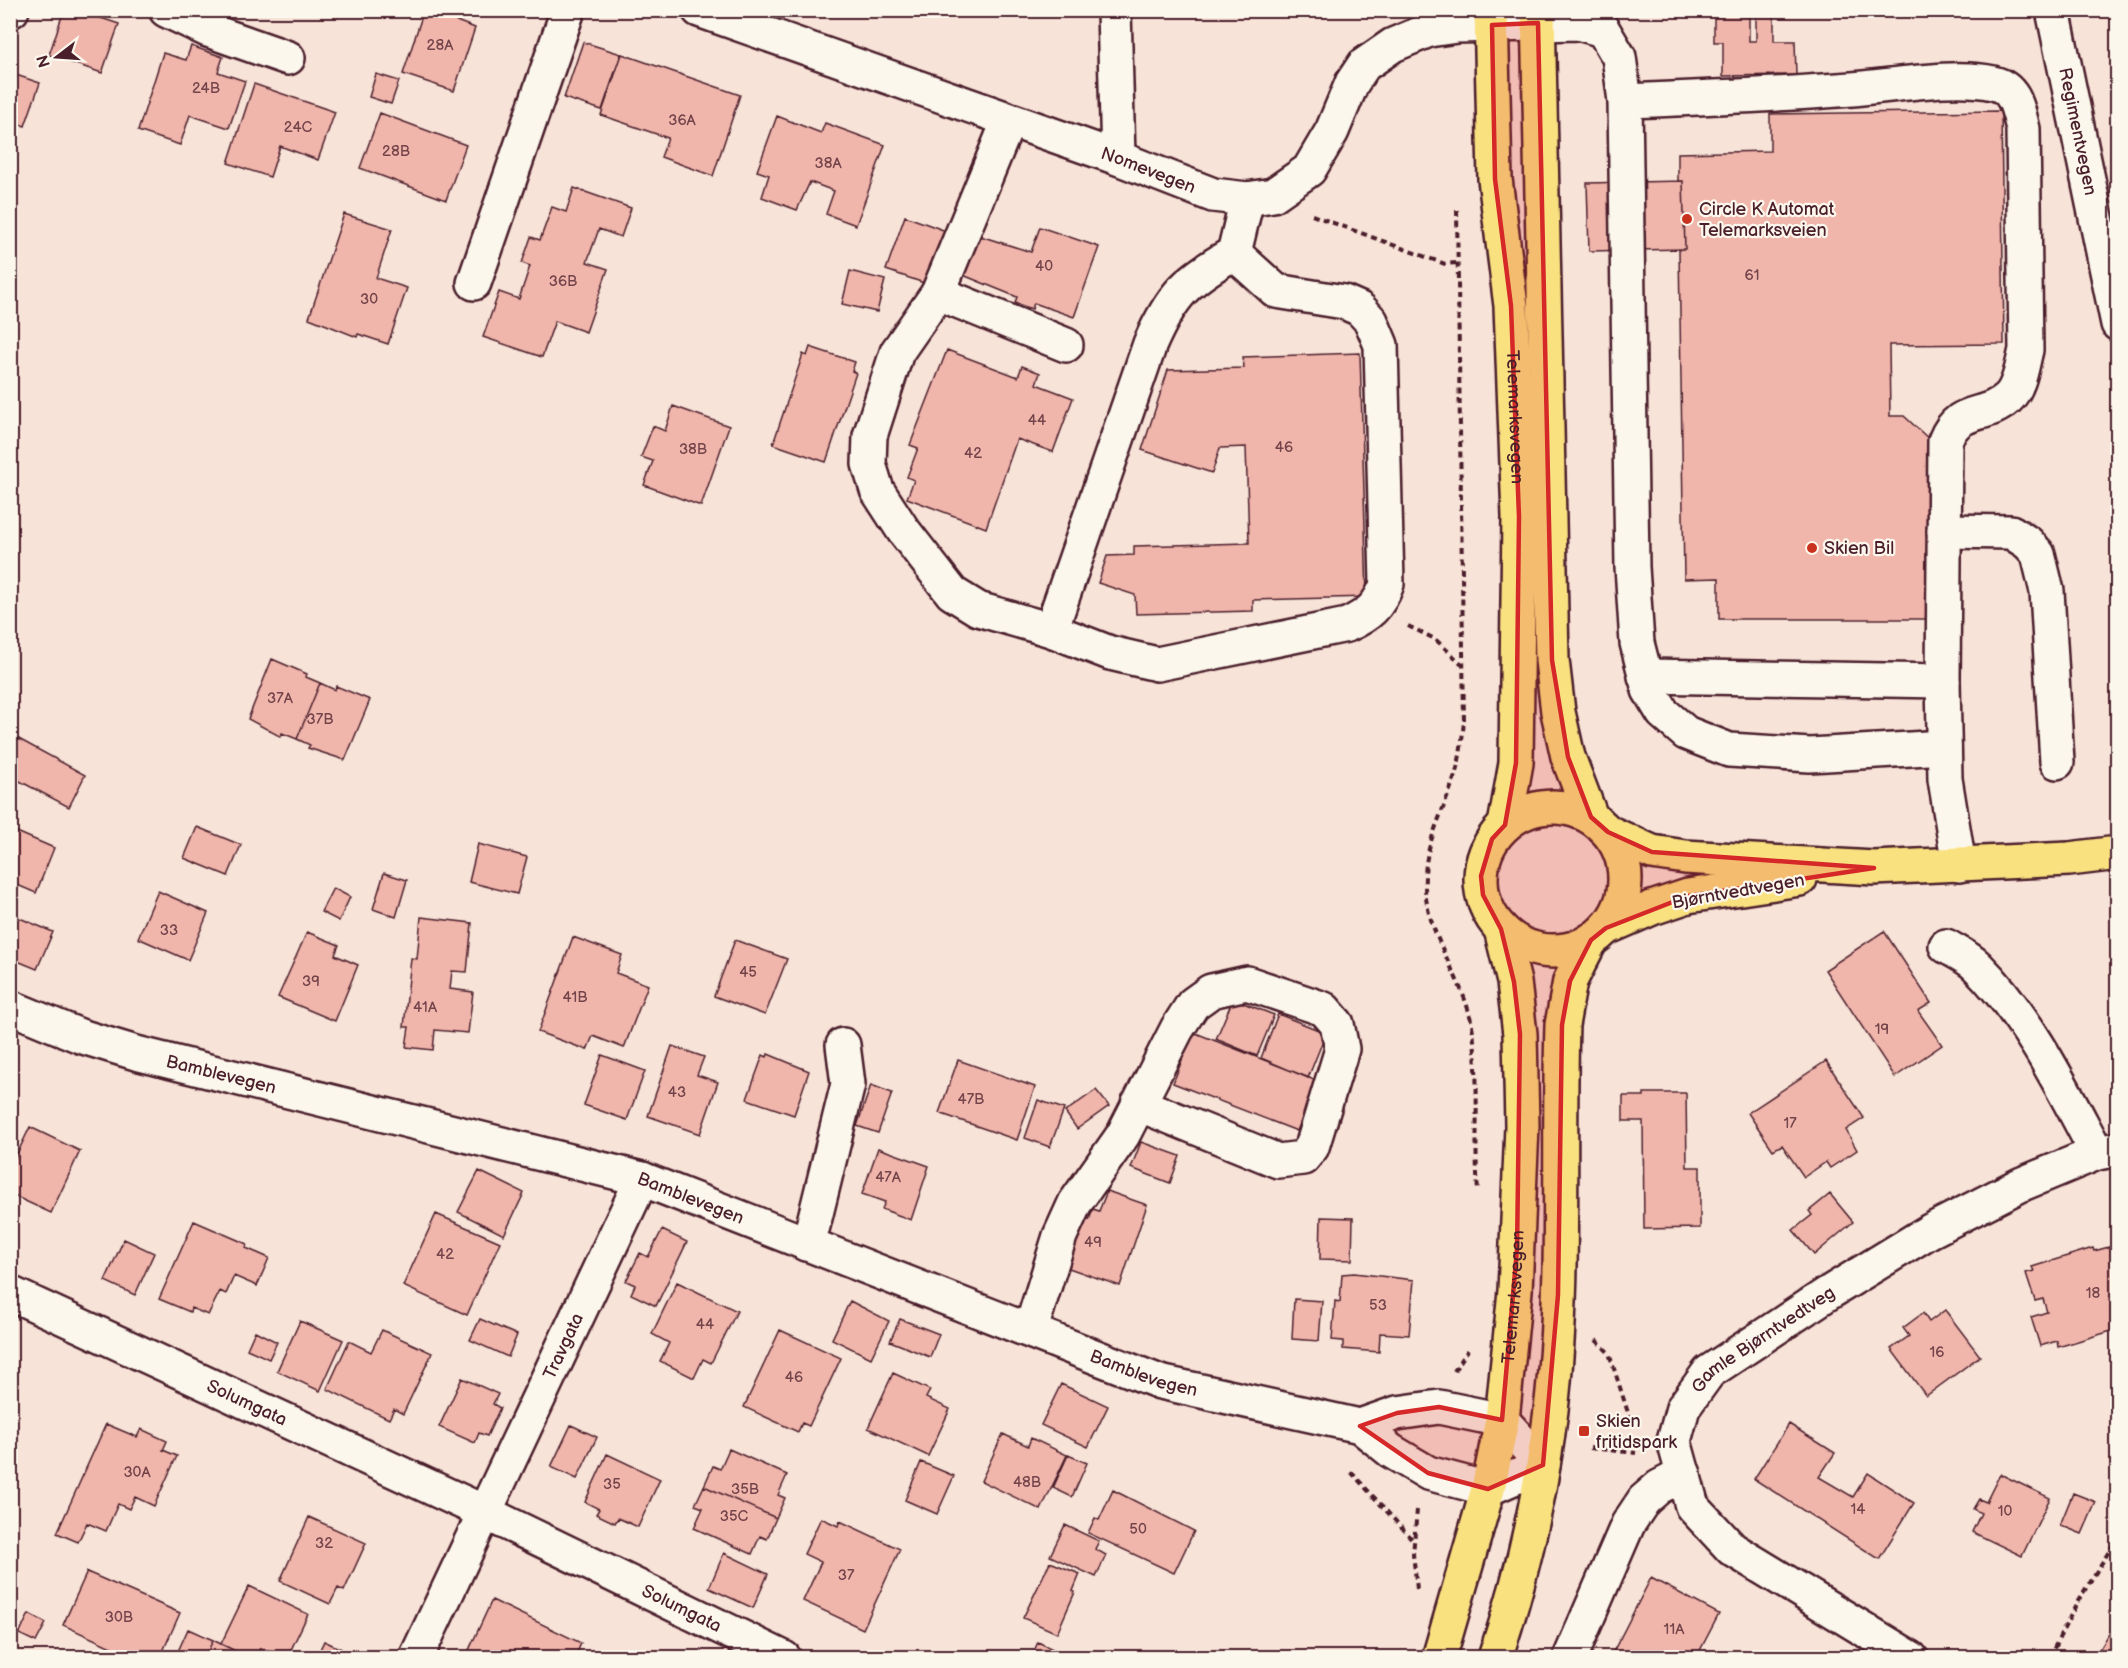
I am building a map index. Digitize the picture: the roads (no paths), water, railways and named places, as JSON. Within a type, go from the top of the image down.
[{"type":"main road","name":"Telemarksvegen","points":[[1495,1658],[1509,1619],[1531,1530],[1551,1408],[1558,1295],[1562,1025],[1570,981],[1598,934],[1616,914],[1625,881],[1623,864],[1600,825],[1568,757],[1558,712],[1552,660],[1538,17]]},
{"type":"main road","name":"Telemarksvegen","points":[[1491,18],[1495,179],[1510,306],[1519,517],[1516,763],[1505,825]]},
{"type":"main road","name":"Telemarksvegen","points":[[1598,934],[1573,948],[1544,949],[1517,940],[1501,928],[1490,913],[1483,895],[1481,876],[1484,857],[1492,839],[1520,814],[1538,808],[1556,807],[1574,810],[1600,825]]},
{"type":"main road","name":"Bjørntvedtvegen","points":[[1600,825],[1652,852],[1685,857],[1874,868],[1959,865],[2118,853]]},
{"type":"main road","name":"Bjørntvedtvegen","points":[[1598,934],[1652,908],[1688,897],[1874,868]]},
{"type":"main road","name":"Telemarksvegen","points":[[1439,1658],[1488,1489],[1502,1420],[1515,1291],[1522,1126],[1520,1034],[1515,982],[1501,928]]},
{"type":"street","points":[[166,10],[208,30],[288,58]]},
{"type":"street","points":[[474,283],[568,10]]},
{"type":"street","name":"Nomevegen","points":[[699,10],[1118,158],[1213,195],[1260,197]]},
{"type":"street","points":[[1114,10],[1118,158]]},
{"type":"street","name":"Regimentvegen","points":[[2053,10],[2118,324]]},
{"type":"street","points":[[1051,630],[1150,344],[1162,317],[1178,295],[1197,275],[1234,253],[1260,197],[1309,170],[1332,131],[1352,83],[1364,65],[1393,45],[1429,30],[1491,18],[1538,17],[1578,23],[1603,30],[1619,57],[1625,101],[1632,567],[1637,643],[1649,690],[1663,713],[1686,733],[1729,750],[1810,755],[1944,747]]},
{"type":"street","points":[[1625,101],[1769,95],[1956,80],[1994,83],[2008,90],[2016,102],[2023,129],[2026,350],[2018,382],[2010,397],[1995,407],[1951,425],[1945,441],[1943,681],[1945,779],[1959,865]]},
{"type":"street","points":[[1009,120],[938,293],[897,352],[870,436],[869,464],[877,490],[903,530],[952,594],[978,609],[1051,630],[1110,653],[1157,663],[1347,625],[1368,616],[1377,606],[1387,584],[1381,345],[1374,329],[1360,309],[1344,302],[1276,291],[1234,253]]},
{"type":"street","points":[[938,293],[1066,345]]},
{"type":"street","points":[[1944,531],[2011,532],[2028,543],[2038,554],[2047,591],[2056,762]]},
{"type":"street","points":[[1645,676],[1943,681]]},
{"type":"street","points":[[1946,946],[1976,964],[2015,1011],[2067,1095],[2107,1151]]},
{"type":"street","points":[[1030,1329],[1060,1236],[1075,1203],[1123,1135],[1138,1104],[1177,1029],[1193,1004],[1211,991],[1247,982],[1324,1009],[1337,1024],[1342,1049],[1312,1147],[1303,1158],[1278,1161],[1138,1104]]},
{"type":"street","name":"Bamblevegen","points":[[10,1007],[80,1036],[136,1053],[642,1179],[1030,1329],[1160,1382],[1360,1426],[1391,1451],[1428,1473],[1488,1489]]},
{"type":"street","points":[[806,1244],[813,1226],[848,1084],[843,1045]]},
{"type":"street","name":"Gamle Bjørntvedtveg","points":[[1684,1474],[1674,1441],[1683,1408],[1709,1372],[1827,1293],[1930,1230],[2022,1184],[2107,1151]]},
{"type":"street","name":"Travgata","points":[[484,1512],[642,1179]]},
{"type":"street","name":"Solumgata","points":[[10,1293],[484,1512],[784,1658]]},
{"type":"street","points":[[1360,1426],[1397,1413],[1439,1407],[1502,1420],[1543,1465],[1488,1489]]},
{"type":"street","points":[[1570,1658],[1628,1524],[1644,1500],[1659,1487],[1684,1474],[1692,1506],[1732,1549],[1911,1658]]},
{"type":"street","points":[[427,1654],[484,1512]]},
{"type":"place","name":"Circle K Automat Telemarksveien","points":[[1687,219]]},
{"type":"place","name":"Skien Bil","points":[[1812,548]]},
{"type":"place","name":"Skien fritidspark","points":[[1584,1431]]}]
